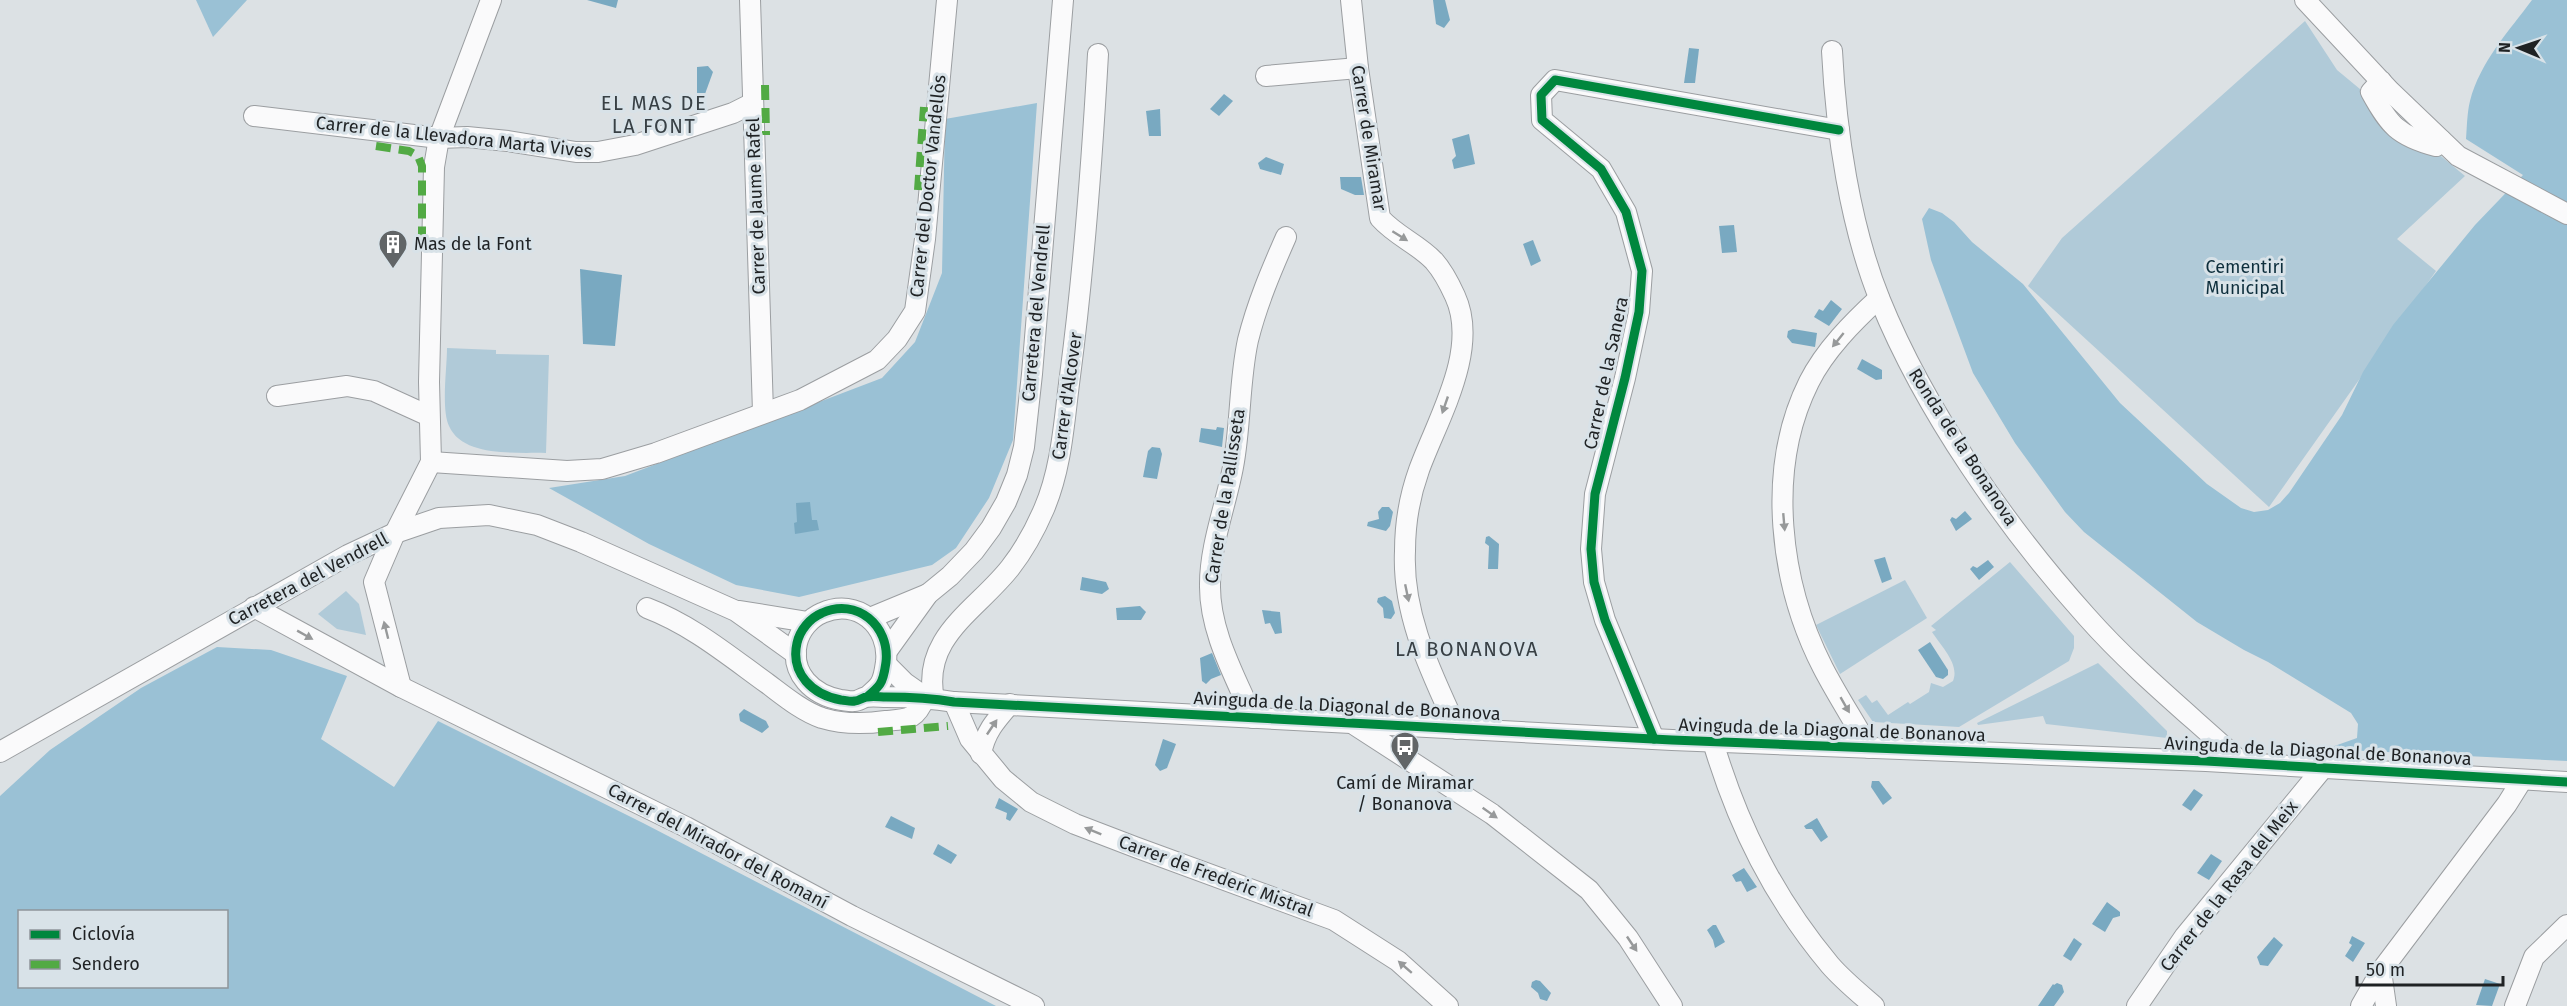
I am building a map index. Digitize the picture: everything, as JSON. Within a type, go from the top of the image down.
[{"type":"street","points":[[401,687],[374,582],[395,533],[431,462],[429,416],[434,167],[439,138],[491,0]]},
{"type":"street","name":"Carrer de Jaume Rafel","points":[[750,0],[763,412]]},
{"type":"street","name":"Carrer del Doctor Vandellòs","points":[[431,462],[567,471],[602,469],[657,453],[800,400],[877,360],[897,339],[915,311],[926,239],[947,0]]},
{"type":"street","name":"Carretera del Vendrell","points":[[887,658],[928,594],[966,560],[991,528],[1006,502],[1017,475],[1024,447],[1063,0]]},
{"type":"street","name":"Carrer de Miramar","points":[[1351,0],[1358,68],[1380,219],[1391,230],[1434,261],[1456,298],[1460,315],[1462,335],[1457,371],[1418,473],[1404,551],[1405,584],[1423,655],[1457,729]]},
{"type":"street","points":[[2305,0],[2381,81],[2458,156],[2567,214]]},
{"type":"street","name":"Ronda de la Bonanova","points":[[1832,51],[1839,130],[1853,214],[1879,298],[1906,358],[1933,408],[2030,550],[2088,618],[2242,763]]},
{"type":"street","name":"Carrer d'Alcover","points":[[938,699],[932,686],[934,663],[947,634],[1009,569],[1034,533],[1049,498],[1059,463],[1076,328],[1098,54]]},
{"type":"street","points":[[1266,76],[1358,68]]},
{"type":"street","name":"Carrer de la Sanera","points":[[1654,739],[1605,620],[1594,582],[1590,549],[1595,494],[1625,378],[1639,312],[1642,271],[1626,212],[1601,169],[1542,120],[1541,95],[1555,80],[1839,130]]},
{"type":"street","name":"Carrer de la Llevadora Marta Vives","points":[[255,116],[439,138],[467,137],[576,152],[598,152],[634,146],[734,113],[753,103]]},
{"type":"street","name":"Carrer de la Pallisseta","points":[[1253,718],[1218,635],[1210,584],[1215,548],[1227,504],[1235,460],[1248,342],[1259,299],[1286,237]]},
{"type":"street","points":[[1869,747],[1823,667],[1799,607],[1787,558],[1782,493],[1788,447],[1809,382],[1828,353],[1854,321],[1879,298]]},
{"type":"street","points":[[278,396],[347,386],[375,391],[429,416]]},
{"type":"street","name":"Carretera del Vendrell","points":[[0,752],[348,555],[395,533],[439,518],[489,514],[537,525],[736,610],[796,654]]},
{"type":"street","name":"Carretera del Vendrell","points":[[870,618],[928,594]]},
{"type":"street","name":"Carrer del Mirador del Romaní","points":[[254,607],[401,687],[686,827],[852,916],[1034,1006]]},
{"type":"street","points":[[647,608],[673,618],[701,635],[797,705],[821,717],[843,722],[878,722],[909,718],[938,699]]},
{"type":"street","points":[[887,658],[880,684],[867,697],[854,702],[828,698],[815,691],[801,675],[796,654],[801,631],[808,622],[826,611],[846,608],[859,611],[879,628],[887,658],[905,683],[938,699]]},
{"type":"street","name":"Carretera del Vendrell","points":[[736,610],[808,622]]},
{"type":"street","name":"Avinguda de la Diagonal de Bonanova","points":[[867,697],[1713,742],[2242,763],[2567,782]]},
{"type":"street","name":"Carrer de Frederic Mistral","points":[[938,699],[1003,779],[1031,802],[1075,824],[1334,920],[1398,961],[1448,1006]]},
{"type":"street","points":[[981,754],[989,729],[1010,704]]},
{"type":"street","points":[[1353,724],[1492,814],[1589,890],[1629,938],[1672,1006]]},
{"type":"street","points":[[1713,742],[1724,776],[1755,852],[1786,908],[1832,967],[1874,1006]]},
{"type":"street","name":"Carrer de la Rasa del Meix","points":[[2137,1006],[2185,936],[2323,768]]},
{"type":"street","points":[[2361,1006],[2381,971],[2507,804],[2522,780]]},
{"type":"street","points":[[2515,1006],[2534,957],[2567,925]]},
{"type":"street","points":[[2381,971],[2386,1006]]},
{"type":"green space","name":"Cementiri Municipal","points":[[2305,21],[2337,70],[2465,176],[2397,239],[2436,271],[2269,507],[2028,286],[2062,238]]},
{"type":"green space","points":[[447,348],[496,350],[496,354],[549,355],[546,453],[492,451],[466,444],[456,436],[449,426],[445,409]]},
{"type":"green space","points":[[2010,562],[2074,636],[2074,648],[2069,661],[1959,727],[1873,722],[1858,700],[1866,695],[1872,703],[1877,700],[1888,715],[1929,692],[1931,683],[1943,687],[1953,681],[1952,662],[1932,632],[1936,630],[1931,626]]},
{"type":"green space","points":[[1905,580],[1927,618],[1840,674],[1816,625]]},
{"type":"green space","points":[[346,591],[359,604],[366,635],[337,629],[318,614]]},
{"type":"green space","points":[[2098,663],[2167,731],[2167,738],[2046,724],[2043,716],[1978,725],[1977,723]]},
{"type":"shaded area","points":[[196,0],[247,0],[213,37]]},
{"type":"shaded area","points":[[587,0],[618,0],[616,8]]},
{"type":"shaded area","points":[[1433,0],[1445,0],[1450,20],[1444,28],[1436,24]]},
{"type":"shaded area","points":[[2532,0],[2567,0],[2567,761],[2326,749],[2357,738],[2358,724],[2351,713],[2197,622],[2084,532],[2065,512],[2015,443],[1973,373],[1931,260],[1922,219],[1929,208],[1942,213],[1954,222],[1972,242],[2023,284],[2120,403],[2207,484],[2241,508],[2254,512],[2268,510],[2280,503],[2289,493],[2342,415],[2363,372],[2393,325],[2475,225],[2523,175],[2466,139],[2470,101],[2481,73],[2496,48]]},
{"type":"shaded area","points":[[1689,48],[1699,49],[1695,83],[1684,83]]},
{"type":"shaded area","points":[[708,66],[713,72],[705,94],[697,95],[697,67]]},
{"type":"shaded area","points":[[1224,94],[1233,101],[1219,116],[1210,109]]},
{"type":"shaded area","points":[[1037,103],[1013,440],[989,498],[956,548],[932,565],[799,597],[736,585],[649,544],[549,488],[625,476],[882,378],[915,342],[942,273],[945,119]]},
{"type":"shaded area","points":[[1160,109],[1161,136],[1149,136],[1146,111]]},
{"type":"shaded area","points":[[1469,134],[1475,164],[1454,169],[1452,160],[1456,156],[1452,139]]},
{"type":"shaded area","points":[[1266,157],[1284,164],[1281,175],[1260,169],[1258,163]]},
{"type":"shaded area","points":[[1340,177],[1361,177],[1364,195],[1355,195],[1341,189]]},
{"type":"shaded area","points":[[1734,225],[1737,252],[1722,253],[1719,226]]},
{"type":"shaded area","points":[[1533,240],[1541,261],[1531,266],[1523,244]]},
{"type":"shaded area","points":[[580,269],[622,275],[615,346],[583,344]]},
{"type":"shaded area","points":[[1831,300],[1842,309],[1829,326],[1814,317],[1819,309],[1823,311]]},
{"type":"shaded area","points":[[1793,329],[1817,333],[1815,347],[1792,343],[1787,337],[1788,331]]},
{"type":"shaded area","points":[[1862,359],[1882,370],[1882,379],[1876,380],[1857,369]]},
{"type":"shaded area","points":[[1217,427],[1224,428],[1222,447],[1199,442],[1201,428],[1216,430]]},
{"type":"shaded area","points":[[1152,447],[1160,448],[1162,454],[1157,479],[1143,477],[1148,451]]},
{"type":"shaded area","points":[[810,502],[812,520],[817,520],[819,530],[795,534],[796,503]]},
{"type":"shaded area","points":[[1382,507],[1389,507],[1393,512],[1390,526],[1386,531],[1367,526],[1368,522],[1379,519],[1378,512]]},
{"type":"shaded area","points":[[1965,511],[1972,519],[1956,531],[1950,520],[1952,517],[1956,519]]},
{"type":"shaded area","points":[[1489,536],[1499,544],[1498,569],[1488,569],[1489,546],[1485,543],[1486,537]]},
{"type":"shaded area","points":[[1885,557],[1892,579],[1882,583],[1874,560]]},
{"type":"shaded area","points":[[1988,560],[1994,567],[1979,580],[1970,569],[1973,566],[1977,568]]},
{"type":"shaded area","points":[[1082,577],[1106,582],[1109,589],[1102,594],[1080,590]]},
{"type":"shaded area","points":[[1385,596],[1392,601],[1395,613],[1391,619],[1384,618],[1383,608],[1377,602],[1378,598]]},
{"type":"shaded area","points":[[1140,606],[1146,612],[1141,620],[1117,620],[1116,608]]},
{"type":"shaded area","points":[[1262,610],[1280,612],[1282,633],[1275,634],[1270,623],[1265,624]]},
{"type":"shaded area","points":[[1930,642],[1948,670],[1948,675],[1943,679],[1936,677],[1918,650]]},
{"type":"shaded area","points":[[217,647],[271,650],[347,676],[321,739],[394,787],[438,721],[643,823],[996,1006],[0,1006],[0,796],[50,750],[141,688]]},
{"type":"shaded area","points":[[1212,653],[1221,675],[1206,684],[1202,681],[1200,658]]},
{"type":"shaded area","points":[[744,709],[766,721],[769,727],[762,733],[740,721],[739,714]]},
{"type":"shaded area","points":[[1163,739],[1176,744],[1167,768],[1160,771],[1155,765]]},
{"type":"shaded area","points":[[1872,781],[1879,781],[1892,798],[1883,805],[1871,787]]},
{"type":"shaded area","points":[[2194,789],[2203,795],[2191,811],[2182,805]]},
{"type":"shaded area","points":[[999,798],[1018,809],[1010,821],[1006,819],[1007,813],[995,808]]},
{"type":"shaded area","points":[[891,816],[915,828],[912,839],[885,827]]},
{"type":"shaded area","points":[[1817,818],[1828,837],[1821,842],[1812,829],[1806,829],[1804,826]]},
{"type":"shaded area","points":[[938,844],[957,855],[951,864],[933,854]]},
{"type":"shaded area","points":[[2211,854],[2222,861],[2209,880],[2197,873]]},
{"type":"shaded area","points":[[1744,868],[1757,887],[1747,892],[1741,881],[1736,882],[1732,875]]},
{"type":"shaded area","points":[[2107,902],[2120,912],[2120,916],[2113,918],[2105,932],[2092,924]]},
{"type":"shaded area","points":[[1716,925],[1725,942],[1715,948],[1707,930]]},
{"type":"shaded area","points":[[2352,936],[2365,943],[2353,962],[2345,956],[2352,945],[2349,943]]},
{"type":"shaded area","points":[[2274,937],[2283,945],[2268,966],[2260,965],[2257,957]]},
{"type":"shaded area","points":[[2074,938],[2082,944],[2071,961],[2063,956]]},
{"type":"shaded area","points":[[2485,979],[2500,984],[2492,1006],[2476,1005]]},
{"type":"shaded area","points":[[1540,981],[1551,993],[1547,1001],[1540,999],[1538,993],[1531,987],[1532,982]]},
{"type":"shaded area","points":[[2053,984],[2062,985],[2064,992],[2054,1006],[2038,1006]]},
{"type":"marked path","points":[[765,85],[766,135]]},
{"type":"marked path","points":[[918,190],[924,107]]},
{"type":"marked path","points":[[376,146],[409,151],[418,156],[422,166],[422,249]]},
{"type":"marked path","points":[[878,732],[948,726]]},
{"type":"cycle path","points":[[1654,739],[1605,620],[1594,582],[1591,549],[1595,494],[1625,378],[1639,312],[1642,271],[1626,212],[1601,169],[1542,120],[1541,95],[1555,80],[1839,130]]},
{"type":"cycle path","points":[[867,697],[881,682],[886,662],[886,649],[877,626],[859,612],[847,609],[835,609],[813,618],[798,638],[796,654],[800,673],[813,688],[821,693],[849,701],[869,697],[912,698],[1672,740],[2206,761],[2567,782]]},
{"type":"place","name":"Mas de la Font","points":[[393,270]]},
{"type":"place","name":"Camí de Miramar / Bonanova","points":[[1405,772]]},
{"type":"district","name":"EL MAS DE LA FONT","points":[[654,114]]},
{"type":"district","name":"LA BONANOVA","points":[[1467,649]]}]
